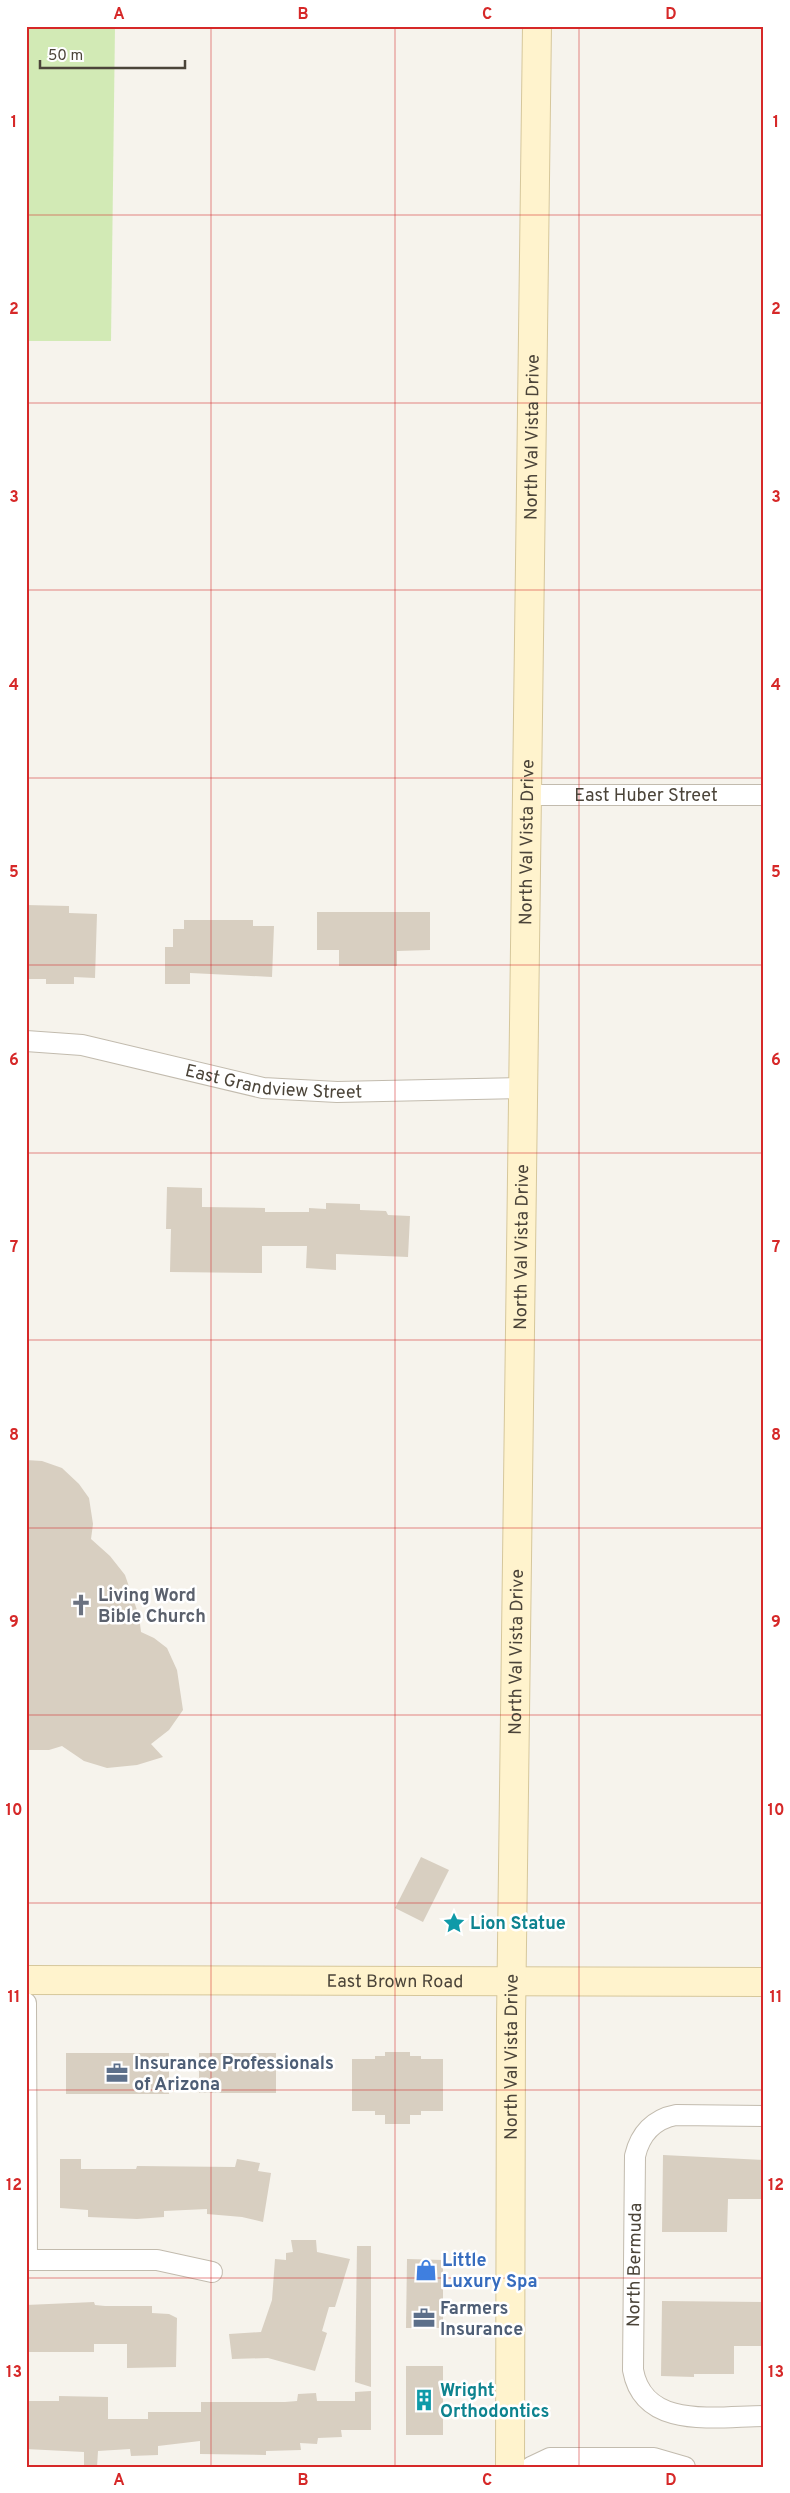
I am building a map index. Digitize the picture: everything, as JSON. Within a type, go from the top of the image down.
[{"type":"main road","name":"North Val Vista Drive","points":[[510,2467],[512,1981],[525,1088],[537,26]]},
{"type":"main road","name":"East Brown Road","points":[[26,1980],[764,1982]]},
{"type":"street","name":"East Huber Street","points":[[528,795],[764,794]]},
{"type":"street","name":"East Grandview Street","points":[[26,1041],[82,1045],[263,1088],[337,1092],[525,1088]]},
{"type":"street","points":[[26,2003],[26,2260],[157,2260],[212,2272]]},
{"type":"street","name":"North Bermuda","points":[[764,2116],[676,2115],[666,2117],[648,2130],[637,2146],[635,2156],[633,2370],[634,2380],[646,2400],[662,2411],[682,2416],[764,2416]]},
{"type":"street","points":[[531,2467],[550,2458],[654,2458],[685,2467]]},
{"type":"green space","points":[[26,26],[115,26],[111,341],[26,341]]},
{"type":"building","points":[[26,905],[69,906],[69,913],[97,914],[95,978],[74,977],[74,984],[46,984],[46,979],[26,979]]},
{"type":"building","points":[[317,912],[430,912],[430,950],[397,951],[397,966],[339,966],[339,950],[317,950]]},
{"type":"building","points":[[184,920],[253,920],[253,926],[274,926],[272,977],[190,973],[190,984],[165,984],[165,947],[173,947],[173,929],[184,929]]},
{"type":"building","points":[[167,1187],[202,1188],[202,1207],[265,1208],[265,1212],[309,1212],[309,1208],[326,1209],[326,1203],[360,1204],[360,1210],[386,1211],[388,1215],[410,1216],[408,1257],[336,1254],[336,1270],[306,1268],[307,1246],[262,1246],[262,1273],[170,1272],[171,1229],[166,1229]]},
{"type":"building","name":"Living Word Bible Church","points":[[26,1460],[42,1461],[62,1468],[79,1484],[89,1498],[93,1524],[91,1539],[110,1556],[125,1575],[139,1616],[141,1632],[154,1638],[167,1648],[177,1670],[183,1710],[169,1730],[151,1744],[163,1757],[137,1765],[107,1768],[84,1761],[62,1746],[49,1750],[26,1750]]},
{"type":"building","points":[[421,1857],[449,1870],[423,1922],[395,1908]]},
{"type":"building","points":[[385,2052],[410,2052],[410,2056],[421,2056],[421,2059],[443,2059],[443,2111],[421,2111],[421,2115],[410,2115],[410,2124],[385,2124],[385,2115],[375,2115],[375,2111],[352,2111],[352,2059],[375,2059],[375,2056],[385,2056]]},
{"type":"building","name":"Insurance Professionals of Arizona","points":[[66,2053],[169,2053],[169,2094],[66,2094]]},
{"type":"building","points":[[199,2053],[276,2053],[276,2093],[199,2093]]},
{"type":"building","points":[[663,2155],[764,2160],[764,2199],[728,2199],[727,2232],[662,2232]]},
{"type":"building","points":[[60,2159],[81,2159],[81,2169],[136,2169],[137,2166],[235,2167],[237,2159],[260,2163],[258,2171],[271,2173],[263,2222],[242,2217],[207,2214],[207,2209],[164,2211],[164,2217],[137,2219],[88,2217],[88,2210],[60,2208]]},
{"type":"building","points":[[291,2240],[316,2240],[317,2252],[350,2259],[335,2307],[329,2307],[322,2331],[327,2333],[315,2371],[268,2358],[232,2359],[229,2334],[261,2332],[272,2300],[275,2259],[286,2260],[286,2253],[293,2252]]},
{"type":"building","points":[[357,2246],[371,2246],[371,2387],[355,2382]]},
{"type":"building","points":[[407,2259],[443,2260],[443,2328],[406,2328]]},
{"type":"building","points":[[662,2301],[764,2302],[764,2346],[734,2346],[734,2374],[694,2374],[694,2377],[661,2376]]},
{"type":"building","points":[[94,2302],[95,2305],[105,2306],[152,2306],[152,2313],[169,2314],[177,2318],[176,2367],[127,2368],[127,2344],[94,2344],[94,2352],[26,2352],[26,2305]]},
{"type":"building","name":"Wright Orthodontics","points":[[406,2366],[443,2366],[443,2435],[406,2435]]},
{"type":"building","points":[[371,2391],[371,2430],[341,2430],[342,2437],[318,2438],[317,2444],[300,2443],[301,2450],[266,2451],[266,2455],[200,2454],[200,2441],[158,2446],[158,2455],[131,2456],[130,2449],[98,2451],[97,2467],[84,2467],[84,2452],[26,2449],[26,2401],[59,2401],[59,2396],[108,2397],[108,2419],[148,2419],[148,2412],[201,2412],[201,2402],[285,2402],[297,2401],[298,2394],[316,2393],[317,2401],[355,2401],[355,2392]]},
{"type":"place","name":"Living Word Bible Church","points":[[81,1605]]},
{"type":"place","name":"Lion Statue","points":[[454,1923]]},
{"type":"place","name":"Insurance Professionals of Arizona","points":[[117,2073]]},
{"type":"place","name":"Little Luxury Spa","points":[[426,2270]]},
{"type":"place","name":"Farmers Insurance","points":[[424,2318]]},
{"type":"place","name":"Wright Orthodontics","points":[[424,2400]]}]
